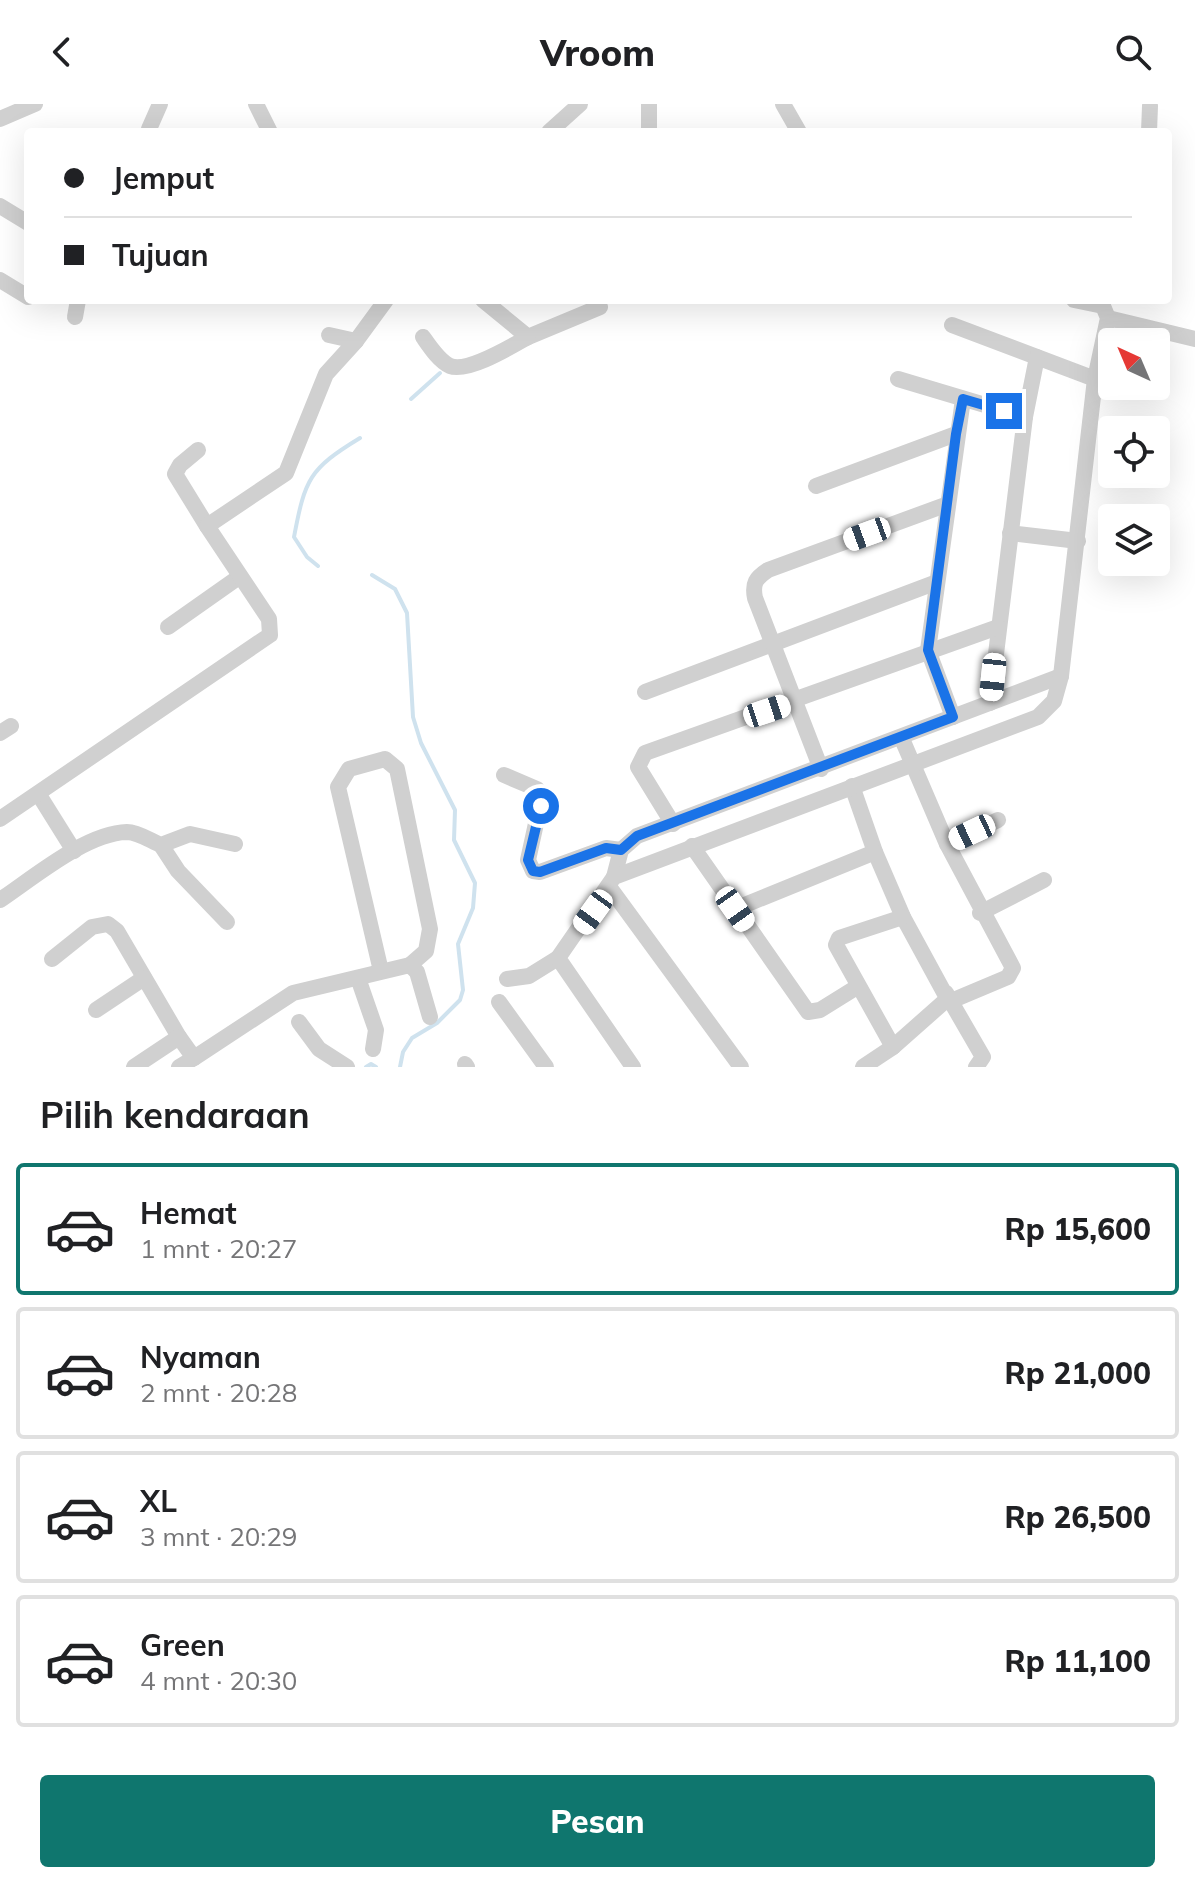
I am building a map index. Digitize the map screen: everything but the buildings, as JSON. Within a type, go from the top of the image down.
[{"type":"street","points":[[0,136],[5,118],[35,104]]},
{"type":"street","points":[[149,128],[160,104]]},
{"type":"street","points":[[256,104],[268,128]]},
{"type":"street","points":[[553,128],[580,104]]},
{"type":"street","points":[[649,104],[649,128]]},
{"type":"street","points":[[787,106],[797,128]]},
{"type":"street","points":[[1149,128],[1150,106]]},
{"type":"street","points":[[0,206],[24,221]]},
{"type":"street","points":[[0,280],[24,295]]},
{"type":"street","points":[[207,526],[286,473],[295,445],[309,420],[319,386],[383,304]]},
{"type":"street","points":[[490,304],[528,337]]},
{"type":"street","points":[[423,337],[449,365],[460,367],[481,361],[528,337],[600,307]]},
{"type":"street","points":[[612,883],[692,846],[1038,717],[1054,701],[1061,676],[1105,308],[1195,339]]},
{"type":"street","points":[[952,325],[1095,379]]},
{"type":"street","points":[[329,335],[356,341]]},
{"type":"street","points":[[990,703],[1025,417],[1037,357]]},
{"type":"street","points":[[898,379],[1025,417]]},
{"type":"street","points":[[953,717],[928,650],[963,399]]},
{"type":"street","points":[[816,486],[956,434]]},
{"type":"street","points":[[0,819],[270,635],[269,619],[175,474],[180,465],[198,450]]},
{"type":"street","points":[[821,769],[755,598],[753,587],[757,578],[768,570],[948,504]]},
{"type":"street","points":[[1010,533],[1078,541]]},
{"type":"street","points":[[168,627],[239,577]]},
{"type":"street","points":[[645,692],[937,582]]},
{"type":"street","points":[[673,824],[638,767],[645,753],[998,627]]},
{"type":"street","points":[[507,979],[529,976],[558,958],[612,883],[621,850],[637,836],[902,739],[1061,676]]},
{"type":"street","points":[[902,739],[910,765],[980,913],[1013,968],[1011,974],[947,995]]},
{"type":"street","points":[[179,1067],[293,993],[410,965],[426,951],[430,929],[397,769],[385,759],[349,769],[338,787],[381,971]]},
{"type":"street","points":[[504,775],[537,789],[542,796],[528,860],[533,871],[540,872],[606,848],[621,850]]},
{"type":"street","points":[[852,786],[875,852],[903,917],[983,1057],[976,1067]]},
{"type":"street","points":[[39,795],[74,851]]},
{"type":"street","points":[[947,844],[998,820]]},
{"type":"street","points":[[0,900],[74,851],[130,832],[161,845],[178,871],[227,922]]},
{"type":"street","points":[[161,845],[190,834],[235,844]]},
{"type":"street","points":[[692,846],[808,1012],[820,1010],[857,987]]},
{"type":"street","points":[[735,909],[875,852]]},
{"type":"street","points":[[980,913],[1044,880]]},
{"type":"street","points":[[612,883],[741,1067]]},
{"type":"street","points":[[893,1047],[857,987],[837,941],[903,917]]},
{"type":"street","points":[[52,959],[92,927],[108,924],[117,931],[194,1058]]},
{"type":"street","points":[[558,958],[633,1067]]},
{"type":"street","points":[[410,965],[417,972],[430,1017]]},
{"type":"street","points":[[96,1010],[144,978]]},
{"type":"street","points":[[358,978],[376,1030],[373,1049]]},
{"type":"street","points":[[863,1067],[893,1047],[945,1001],[947,995]]},
{"type":"street","points":[[499,1002],[546,1067]]},
{"type":"street","points":[[299,1022],[319,1049],[347,1067]]},
{"type":"street","points":[[134,1067],[179,1037]]},
{"type":"waterway","points":[[411,399],[440,373]]},
{"type":"waterway","points":[[318,566],[307,557],[294,537],[306,488],[330,458],[360,438]]},
{"type":"waterway","points":[[372,575],[395,589],[407,613],[413,717],[421,743],[455,810],[454,840],[475,883],[473,908],[458,944],[463,990],[460,1000],[437,1023],[412,1038],[403,1052],[400,1067]]},
{"type":"waterway","points":[[366,1067],[371,1064],[376,1067]]},
{"type":"route","points":[[541,806],[528,860],[533,871],[540,872],[594,851],[611,847],[621,850],[637,836],[902,739],[953,717],[928,650],[956,434],[963,399],[1004,411]]}]
